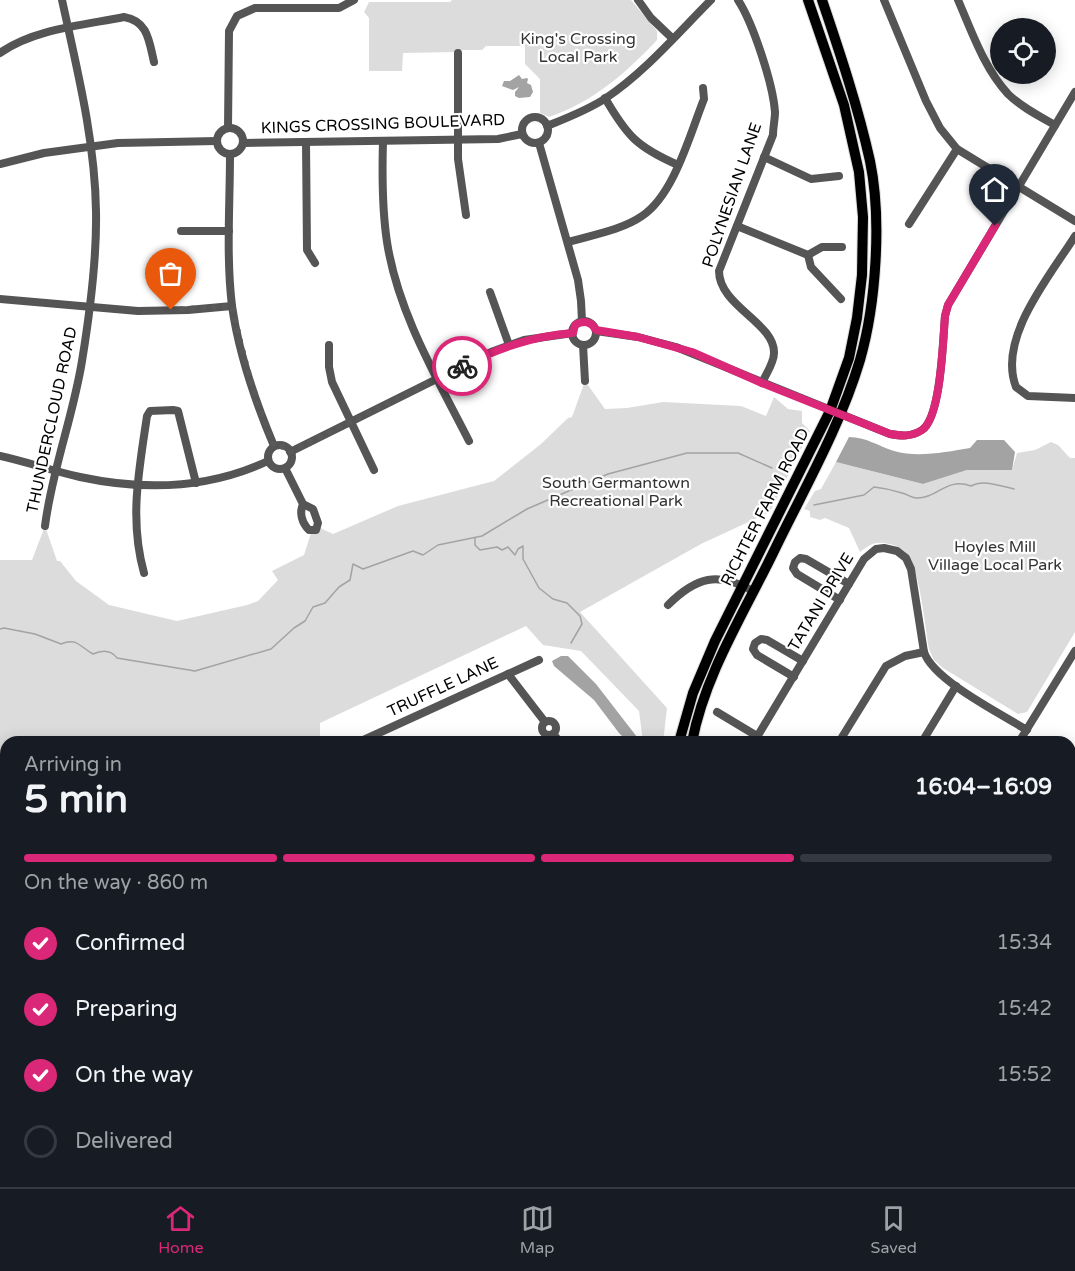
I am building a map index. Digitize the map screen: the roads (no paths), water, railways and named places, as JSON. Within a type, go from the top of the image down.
[{"type":"main road","name":"RICHTER FARM ROAD","points":[[681,736],[693,693],[742,585],[835,413],[857,318],[862,275],[863,217],[859,172],[844,105],[808,0]]},
{"type":"main road","name":"RICHTER FARM ROAD","points":[[694,736],[705,695],[860,360],[869,315],[874,273],[875,219],[870,163],[848,80],[822,0]]},
{"type":"street","name":"THUNDERCLOUD ROAD","points":[[45,526],[55,469],[81,365],[90,307],[96,212],[90,146],[62,0]]},
{"type":"street","points":[[228,128],[230,31],[237,16],[255,8],[339,8],[354,0]]},
{"type":"street","points":[[638,0],[651,18],[672,38]]},
{"type":"street","points":[[547,126],[576,114],[605,98],[644,67],[711,0]]},
{"type":"street","name":"POLYNESIAN LANE","points":[[738,0],[766,69],[775,112],[772,135],[719,271],[719,282],[724,291],[773,344],[774,355],[762,383]]},
{"type":"street","points":[[884,0],[926,100],[940,128],[957,149],[1075,221]]},
{"type":"street","points":[[958,0],[985,60],[1003,87],[1029,110],[1055,124]]},
{"type":"street","points":[[0,53],[31,36],[124,17],[133,18],[143,25],[148,35],[154,62]]},
{"type":"street","points":[[458,53],[458,159],[466,215]]},
{"type":"street","points":[[568,242],[627,224],[642,217],[656,205],[666,192],[678,165],[704,99],[703,88]]},
{"type":"street","points":[[596,330],[638,337],[676,347],[890,434],[907,436],[924,429],[934,411],[948,305],[1075,92]]},
{"type":"street","points":[[605,98],[636,142],[678,165]]},
{"type":"street","points":[[533,117],[542,119],[547,126],[547,134],[539,143],[527,141],[522,134],[526,121],[533,117]]},
{"type":"street","points":[[228,128],[239,132],[243,143],[239,151],[230,154],[223,153],[217,141],[220,132],[228,128]]},
{"type":"street","name":"KINGS CROSSING BOULEVARD","points":[[243,143],[498,139],[522,134]]},
{"type":"street","points":[[0,164],[44,153],[90,146],[152,141],[217,141]]},
{"type":"street","points":[[383,141],[383,205],[392,264],[408,316],[469,441]]},
{"type":"street","points":[[306,142],[307,250],[315,263]]},
{"type":"street","points":[[539,143],[568,242],[581,302],[582,321]]},
{"type":"street","points":[[909,224],[957,149]]},
{"type":"street","points":[[230,154],[232,306],[248,377],[274,446]]},
{"type":"street","points":[[764,157],[811,179],[839,176]]},
{"type":"street","points":[[737,226],[808,255]]},
{"type":"street","points":[[181,231],[230,231]]},
{"type":"street","points":[[1075,236],[1020,324],[1014,344],[1012,368],[1016,387],[1028,396],[1075,398]]},
{"type":"street","points":[[808,255],[822,247],[842,247]]},
{"type":"street","points":[[808,255],[811,267],[840,300]]},
{"type":"street","points":[[490,292],[508,345]]},
{"type":"street","points":[[0,299],[138,310],[188,310],[232,306]]},
{"type":"street","points":[[582,321],[593,325],[596,330],[594,340],[583,345],[576,341],[573,333],[575,325],[582,321]]},
{"type":"street","points":[[290,452],[508,345],[551,335],[573,333]]},
{"type":"street","points":[[329,345],[332,382],[374,470]]},
{"type":"street","points":[[583,345],[585,381]]},
{"type":"street","points":[[144,573],[135,529],[136,485],[148,413],[154,410],[173,410],[180,414],[196,483]]},
{"type":"street","points":[[274,446],[285,447],[290,452],[291,459],[285,468]]},
{"type":"street","points":[[268,461],[268,454],[274,446]]},
{"type":"street","points":[[0,456],[109,482],[170,486],[213,480],[248,470],[268,461]]},
{"type":"street","points":[[268,461],[277,468],[285,468]]},
{"type":"street","points":[[285,468],[303,504]]},
{"type":"street","name":"TATANI DRIVE","points":[[758,736],[864,559],[876,549],[891,549],[902,554],[911,568],[924,652],[933,668],[956,686],[1027,730]]},
{"type":"street","points":[[840,600],[797,574],[793,568],[795,562],[800,558],[806,559],[849,585]]},
{"type":"street","points":[[668,605],[683,590],[696,583],[716,579],[731,580],[753,591]]},
{"type":"street","points":[[794,677],[757,655],[753,649],[754,643],[760,639],[767,640],[803,661]]},
{"type":"street","points":[[1023,736],[1075,651]]},
{"type":"street","points":[[843,736],[886,666],[905,656],[924,652]]},
{"type":"street","name":"TRUFFLE LANE","points":[[383,736],[539,660]]},
{"type":"street","points":[[508,674],[545,722],[542,728],[543,733],[556,736]]},
{"type":"street","points":[[926,736],[956,686]]},
{"type":"street","points":[[717,712],[752,736]]},
{"type":"waterway","points":[[0,629],[35,634],[61,644],[75,642],[93,654],[106,652],[112,653],[117,658],[195,671],[271,649],[305,621],[313,607],[325,603],[339,587],[350,580],[353,564],[363,569],[413,551],[423,555],[438,545],[482,536],[527,509],[608,474],[687,453],[738,453],[772,468]]},
{"type":"waterway","points":[[814,505],[864,495],[874,487],[916,498],[930,495],[955,484],[971,486],[987,483],[1014,489]]},
{"type":"waterway","points":[[475,538],[475,545],[480,550],[497,547],[502,550],[508,547],[515,555],[523,546],[523,559],[539,588],[553,599],[567,603],[580,616],[582,624],[571,643]]},
{"type":"park label","name":"King's Crossing Local Park","points":[[578,48]]},
{"type":"park label","name":"South Germantown Recreational Park","points":[[616,492]]},
{"type":"park label","name":"Hoyles Mill Village Local Park","points":[[995,556]]}]
